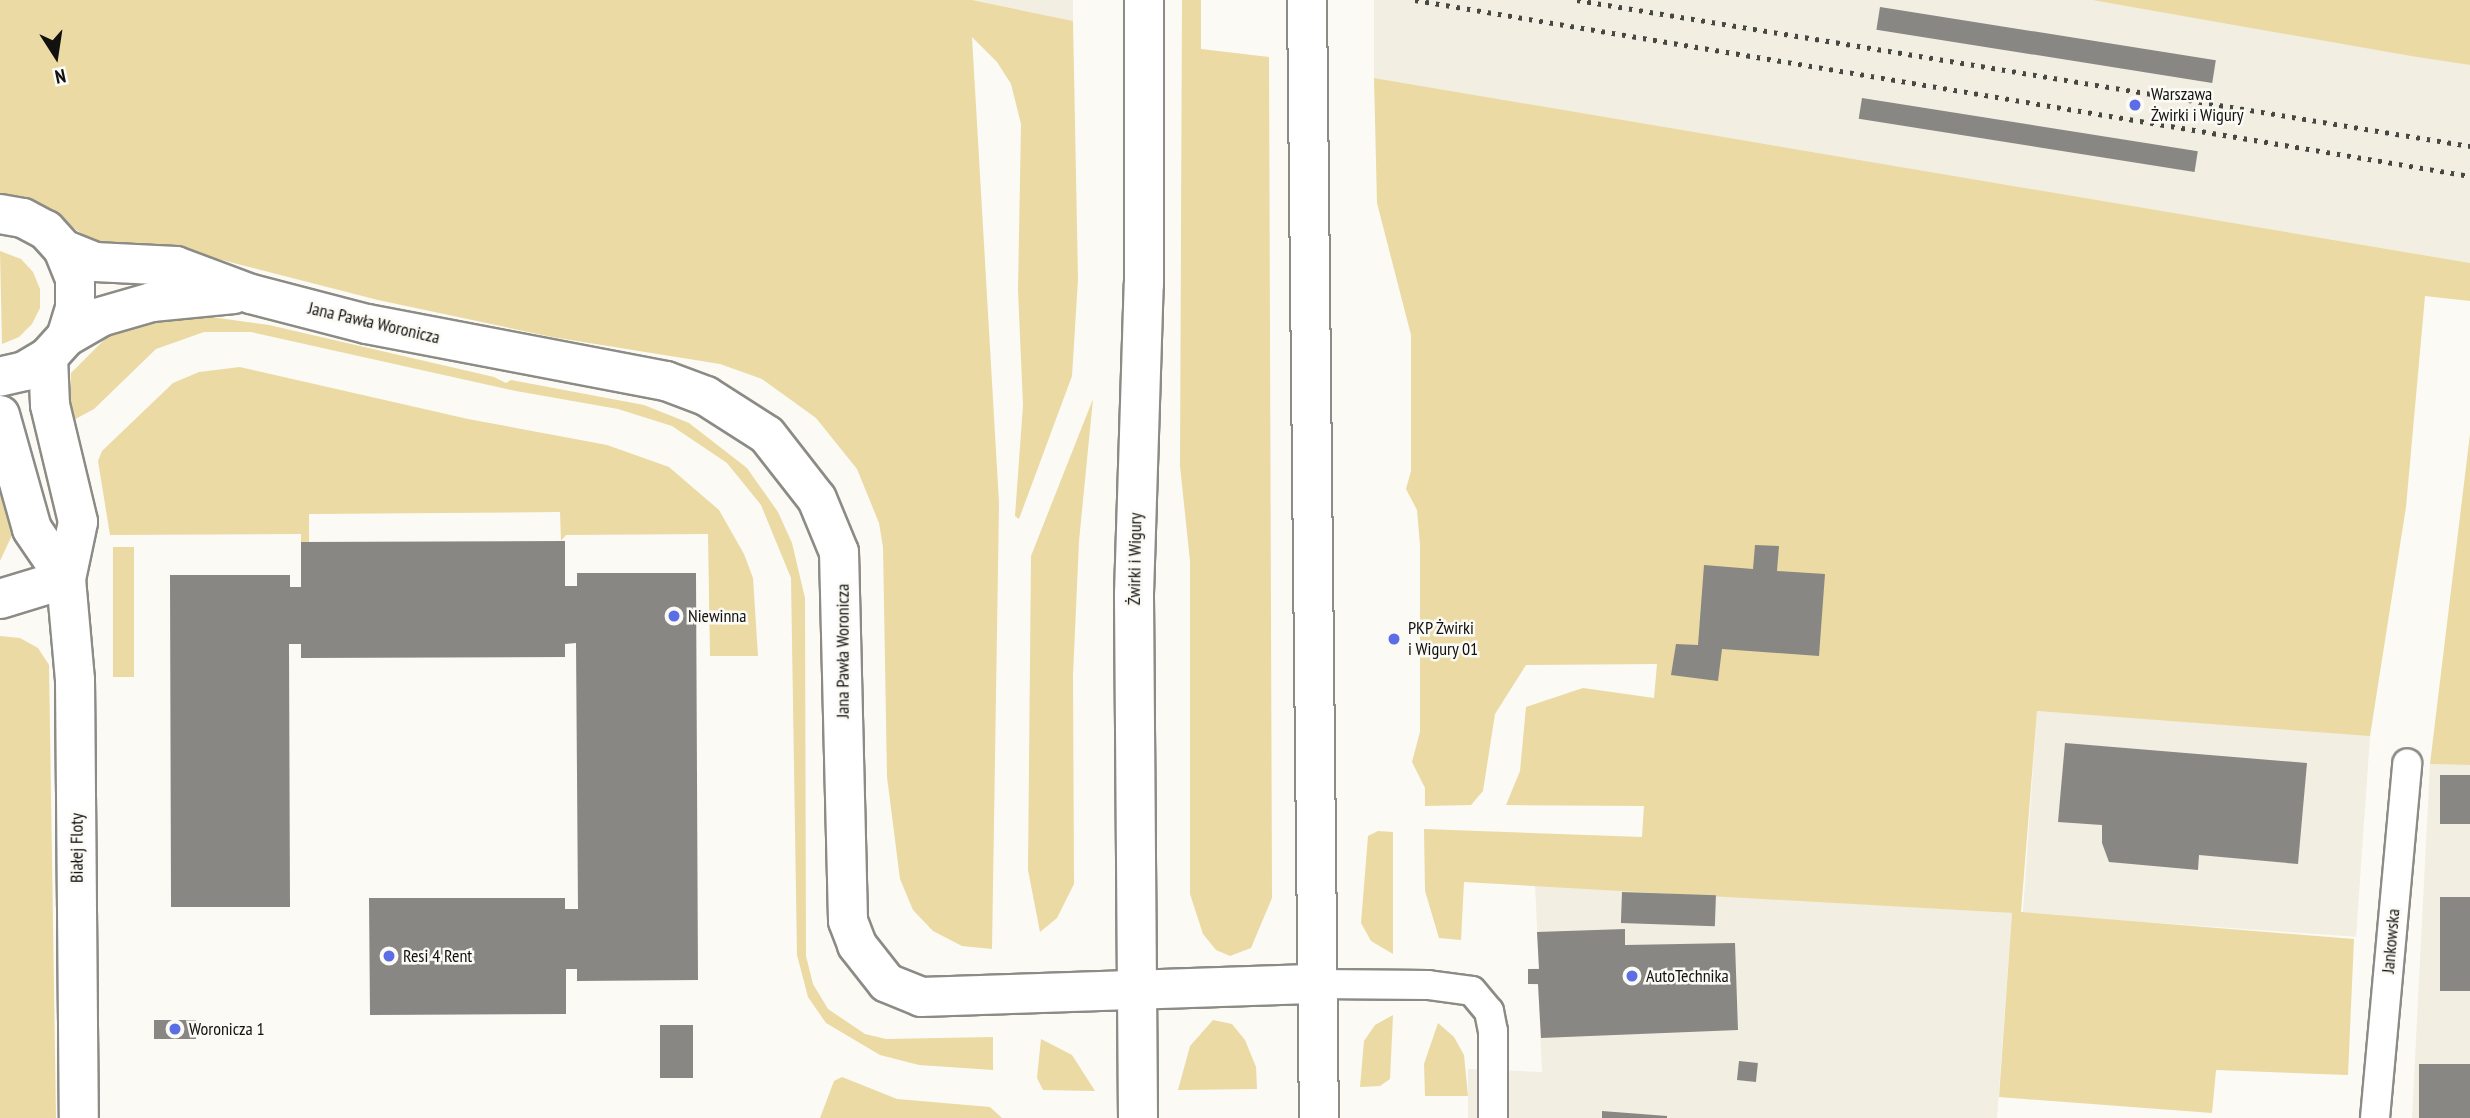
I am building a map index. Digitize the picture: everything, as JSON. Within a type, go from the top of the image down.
[{"type":"street","name":"Żwirki i Wigury","points":[[1138,1118],[1134,594],[1144,284],[1144,0]]},
{"type":"street","points":[[1307,0],[1319,1118]]},
{"type":"street","points":[[0,214],[23,218],[46,230],[63,249]]},
{"type":"street","name":"Jana Pawła Woronicza","points":[[63,249],[95,262],[176,266],[251,294],[393,329],[666,381],[706,396],[767,435],[817,499],[839,552],[843,579],[848,921],[872,968],[887,983],[921,997],[1318,984]]},
{"type":"street","name":"Białej Floty","points":[[63,249],[75,288],[75,308],[57,347],[48,397],[78,522],[66,579],[75,680],[79,1118]]},
{"type":"street","name":"Jana Pawła Woronicza","points":[[0,377],[25,371],[100,317],[152,302],[251,294]]},
{"type":"street","name":"Białej Floty","points":[[0,415],[32,529],[66,579]]},
{"type":"street","points":[[0,599],[66,579]]},
{"type":"lane","name":"Jankowska","points":[[2375,1118],[2407,763]]},
{"type":"lane","points":[[1318,984],[1404,984],[1472,990],[1489,1011],[1493,1031],[1493,1118]]},
{"type":"shaded area","points":[[0,0],[972,0],[1073,21],[1078,279],[1072,376],[1019,519],[1015,516],[1023,405],[1018,290],[1021,124],[1011,84],[997,62],[972,37],[999,503],[992,949],[962,946],[933,931],[913,910],[900,879],[887,777],[883,547],[879,523],[857,469],[816,418],[762,379],[720,364],[552,337],[378,300],[187,251],[109,247],[89,239],[39,203],[0,193]]},
{"type":"shaded area","points":[[972,0],[1073,0],[1073,21]]},
{"type":"shaded area","points":[[1182,0],[1201,0],[1201,49],[1269,57],[1272,898],[1251,948],[1230,956],[1216,950],[1203,934],[1190,894],[1190,561],[1180,466]]},
{"type":"shaded area","points":[[1374,0],[2092,0],[2470,65],[2470,263],[1374,78]]},
{"type":"shaded area","points":[[2092,0],[2470,0],[2470,65],[2411,56]]},
{"type":"shaded area","points":[[1374,78],[2470,263],[2470,301],[2425,296],[2406,507],[2370,736],[2037,711],[2021,912],[2354,939],[2348,1075],[2216,1070],[2212,1113],[1999,1097],[2012,913],[1464,882],[1461,940],[1439,938],[1425,891],[1424,829],[1642,837],[1644,806],[1506,805],[1520,771],[1526,707],[1583,688],[1654,698],[1657,664],[1526,665],[1495,714],[1483,791],[1471,805],[1425,806],[1425,788],[1412,762],[1420,732],[1420,545],[1417,510],[1406,489],[1411,471],[1411,335],[1377,203]]},
{"type":"shaded area","points":[[0,251],[21,259],[33,272],[40,289],[40,308],[32,324],[19,337],[2,344]]},
{"type":"shaded area","points":[[211,317],[269,325],[494,377],[506,383],[511,380],[644,405],[689,423],[747,468],[778,512],[792,543],[805,598],[806,956],[813,984],[828,1009],[865,1034],[886,1039],[993,1037],[993,1070],[919,1065],[880,1055],[826,1023],[808,997],[797,955],[791,578],[761,505],[727,463],[672,426],[618,409],[516,391],[251,332],[204,332],[156,349],[94,409],[68,423],[71,373],[110,334],[151,322]]},
{"type":"shaded area","points":[[240,367],[468,419],[607,445],[669,467],[719,510],[744,554],[753,578],[758,656],[710,656],[708,534],[566,535],[561,541],[560,512],[309,514],[309,542],[301,542],[301,534],[110,535],[98,461],[102,451],[173,383],[199,372]]},
{"type":"shaded area","points":[[1093,399],[1079,541],[1073,675],[1074,884],[1057,918],[1040,932],[1028,870],[1031,556]]},
{"type":"shaded area","points":[[2470,434],[2470,765],[2430,764]]},
{"type":"shaded area","points":[[8,494],[13,533],[0,561],[0,496]]},
{"type":"shaded area","points":[[113,547],[134,547],[134,677],[113,677]]},
{"type":"shaded area","points":[[0,636],[20,638],[38,648],[49,665],[56,1118],[0,1118]]},
{"type":"shaded area","points":[[2037,711],[2370,734],[2356,937],[2023,914]]},
{"type":"shaded area","points":[[2430,764],[2470,765],[2470,1118],[2412,1118]]},
{"type":"shaded area","points":[[1378,831],[1393,832],[1393,954],[1371,941],[1361,923],[1368,836]]},
{"type":"shaded area","points":[[1535,885],[2012,913],[1997,1118],[1468,1118],[1468,1069],[1542,1072],[1538,985],[1528,984],[1528,969],[1539,968]]},
{"type":"shaded area","points":[[1393,1015],[1390,1079],[1380,1086],[1360,1087],[1364,1041],[1375,1025]]},
{"type":"shaded area","points":[[1213,1020],[1232,1024],[1245,1040],[1256,1067],[1257,1089],[1178,1090],[1190,1046]]},
{"type":"shaded area","points":[[1438,1023],[1454,1037],[1464,1055],[1468,1096],[1425,1096],[1424,1064]]},
{"type":"shaded area","points":[[1041,1039],[1072,1055],[1095,1091],[1043,1090],[1037,1078]]},
{"type":"shaded area","points":[[842,1077],[897,1099],[990,1107],[1002,1118],[820,1118],[834,1081]]},
{"type":"building","points":[[1880,7],[2216,60],[2212,83],[1876,30]]},
{"type":"building","points":[[1862,98],[2198,151],[2195,172],[1859,119]]},
{"type":"building","points":[[565,541],[565,586],[577,586],[577,573],[696,573],[698,980],[577,981],[577,969],[566,969],[566,1014],[370,1015],[369,898],[565,898],[565,909],[578,909],[576,643],[565,644],[565,657],[301,658],[301,644],[289,644],[290,907],[171,907],[170,575],[290,575],[290,587],[301,587],[301,542]]},
{"type":"building","points":[[1755,545],[1779,546],[1777,571],[1825,574],[1819,656],[1722,649],[1718,681],[1671,675],[1676,644],[1698,645],[1704,565],[1753,569]]},
{"type":"building","points":[[2065,743],[2307,763],[2298,864],[2199,855],[2198,870],[2109,862],[2102,843],[2102,825],[2058,822]]},
{"type":"building","points":[[2440,775],[2470,775],[2470,824],[2440,824]]},
{"type":"building","points":[[1622,892],[1716,895],[1715,926],[1621,923]]},
{"type":"building","points":[[2440,897],[2470,897],[2470,991],[2440,991]]},
{"type":"building","name":"AutoTechnika","points":[[1625,929],[1625,945],[1735,943],[1738,1030],[1541,1038],[1538,984],[1528,984],[1528,969],[1539,969],[1537,932]]},
{"type":"building","name":"Woronicza 1","points":[[154,1020],[196,1020],[196,1039],[154,1039]]},
{"type":"building","points":[[660,1025],[693,1025],[693,1078],[660,1078]]},
{"type":"building","points":[[1739,1061],[1758,1063],[1756,1082],[1737,1080]]},
{"type":"building","points":[[2419,1064],[2470,1064],[2470,1118],[2419,1118]]},
{"type":"building","points":[[1602,1111],[1667,1116],[1667,1118],[1602,1118]]},
{"type":"railway","points":[[1415,0],[2470,176]]},
{"type":"railway","points":[[1577,0],[2470,146]]},
{"type":"place","name":"Warszawa Żwirki i Wigury","points":[[2135,105]]},
{"type":"place","name":"Niewinna","points":[[674,616]]},
{"type":"place","name":"PKP Żwirki i Wigury 01","points":[[1394,639]]},
{"type":"place","name":"Resi 4 Rent","points":[[389,956]]},
{"type":"place","name":"AutoTechnika","points":[[1632,976]]},
{"type":"place","name":"Woronicza 1","points":[[175,1029]]}]
